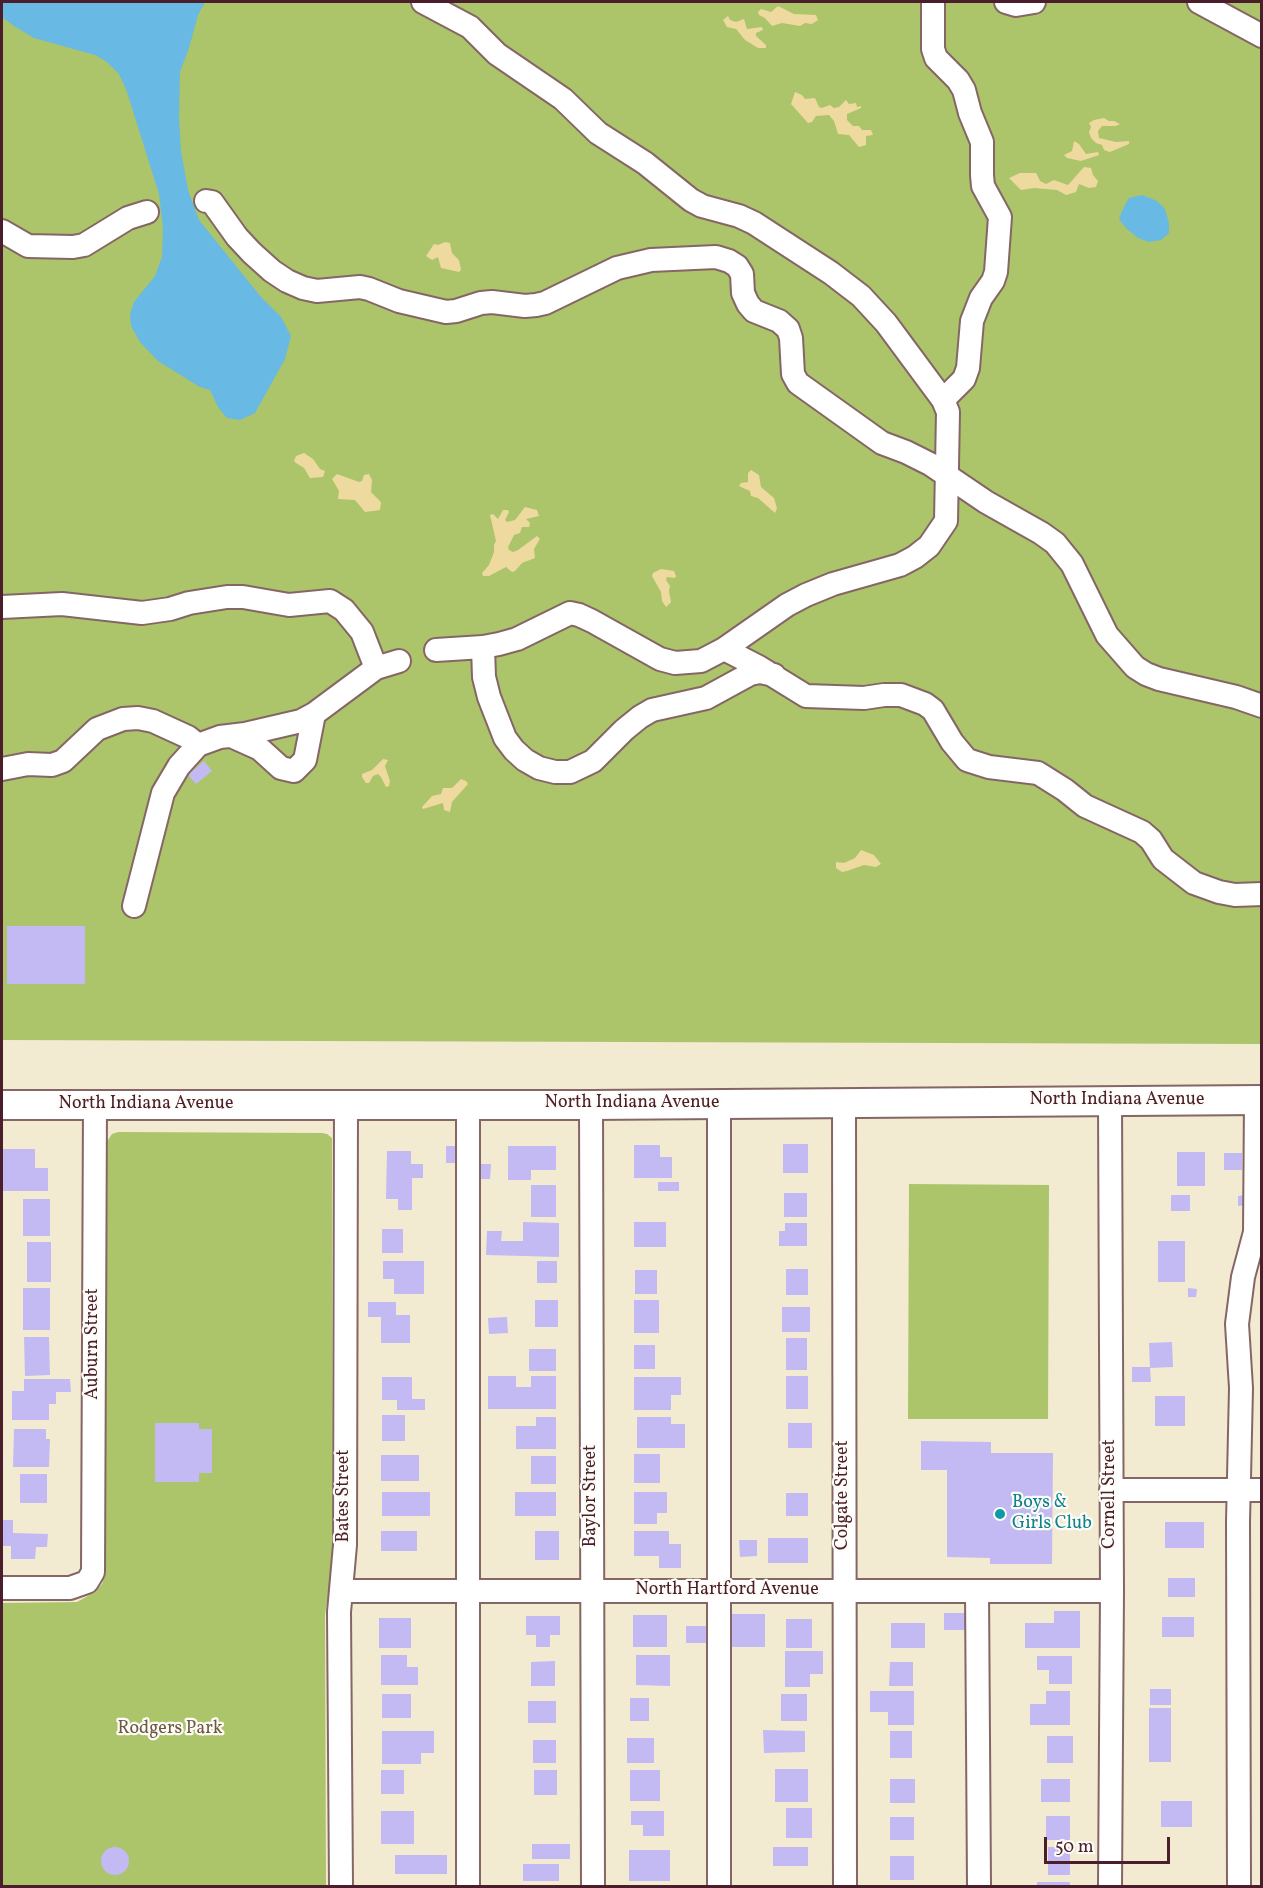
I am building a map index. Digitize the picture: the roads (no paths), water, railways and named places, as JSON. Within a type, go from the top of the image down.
[{"type":"main road","name":"North Indiana Avenue","points":[[2,1105],[591,1105],[1259,1100]]},
{"type":"street","points":[[423,2],[470,27],[497,54],[550,89],[598,133],[645,163],[691,200],[702,206],[739,216],[754,223],[831,273],[861,296],[886,323],[943,400],[948,412],[946,521],[929,546],[915,558],[900,566],[833,584],[806,595],[787,605],[724,649],[701,661],[675,663],[660,659],[592,621],[570,613],[517,639],[483,647],[436,650]]},
{"type":"street","points":[[933,2],[933,49],[936,58],[958,80],[964,90],[970,113],[982,142],[983,186],[1000,217],[996,272],[993,281],[981,298],[972,321],[968,368],[964,379],[943,400]]},
{"type":"street","points":[[1006,2],[1016,5],[1034,2]]},
{"type":"street","points":[[1198,2],[1262,36]]},
{"type":"street","points":[[206,201],[212,202],[237,237],[252,253],[287,281],[318,291],[360,287],[399,302],[446,312],[481,303],[525,306],[545,303],[617,268],[651,260],[716,257],[729,261],[737,266],[742,274],[743,293],[754,311],[779,321],[788,329],[791,338],[793,374],[804,390],[817,396],[882,443],[906,452],[1055,543],[1071,564],[1107,635],[1135,667],[1159,679],[1236,697],[1262,706]]},
{"type":"street","points":[[2,231],[28,246],[73,247],[84,245],[128,218],[147,212]]},
{"type":"street","points":[[2,607],[62,604],[142,613],[227,597],[243,597],[289,605],[321,600],[330,601],[344,610],[362,632],[376,668]]},
{"type":"street","points":[[483,647],[484,677],[505,738],[525,760],[539,768],[555,772],[570,772],[592,761],[624,730],[652,710],[706,698],[750,674],[760,672],[774,675]]},
{"type":"street","points":[[724,649],[774,675],[806,696],[864,698],[901,695],[925,704],[940,720],[960,753],[967,760],[989,767],[1038,773],[1085,806],[1142,832],[1151,840],[1163,860],[1194,883],[1235,895],[1262,894]]},
{"type":"street","points":[[134,906],[163,793],[179,766],[198,745],[210,739],[290,725],[314,714],[376,668],[399,662]]},
{"type":"street","points":[[230,736],[260,749],[281,768],[294,771],[305,760],[314,714]]},
{"type":"street","points":[[2,769],[28,764],[52,765],[63,761],[96,729],[123,719],[138,718],[153,721],[188,737],[198,745]]},
{"type":"street","points":[[1239,1887],[1250,1490],[1237,1324],[1243,1277],[1255,1232],[1259,1100]]},
{"type":"street","name":"Cornell Street","points":[[1110,1101],[1112,1591],[1110,1887]]},
{"type":"street","name":"Colgate Street","points":[[844,1103],[845,1887]]},
{"type":"street","points":[[719,1104],[719,1887]]},
{"type":"street","name":"Auburn Street","points":[[2,1588],[70,1588],[87,1582],[93,1572],[95,1105]]},
{"type":"street","name":"Bates Street","points":[[341,1887],[339,1612],[345,1545],[346,1105]]},
{"type":"street","points":[[468,1105],[468,1887]]},
{"type":"street","name":"Baylor Street","points":[[591,1105],[593,1887]]},
{"type":"street","points":[[1111,1490],[1250,1490]]},
{"type":"street","name":"North Hartford Avenue","points":[[341,1591],[1112,1591]]},
{"type":"street","points":[[977,1591],[979,1887]]},
{"type":"water","points":[[2,2],[205,2],[198,15],[180,72],[181,151],[188,190],[199,220],[261,297],[281,317],[291,336],[285,359],[255,413],[240,420],[227,418],[218,407],[210,390],[200,387],[158,361],[140,342],[131,326],[130,314],[134,302],[155,276],[162,257],[163,228],[159,194],[126,89],[119,74],[107,62],[95,55],[34,38],[14,26],[2,17]]},
{"type":"water","points":[[1142,195],[1157,201],[1165,209],[1169,233],[1161,240],[1149,242],[1138,238],[1119,219],[1129,198]]},
{"type":"place","name":"Boys & Girls Club","points":[[1000,1514]]},
{"type":"park label","name":"Rodgers Park","points":[[170,1730]]}]
